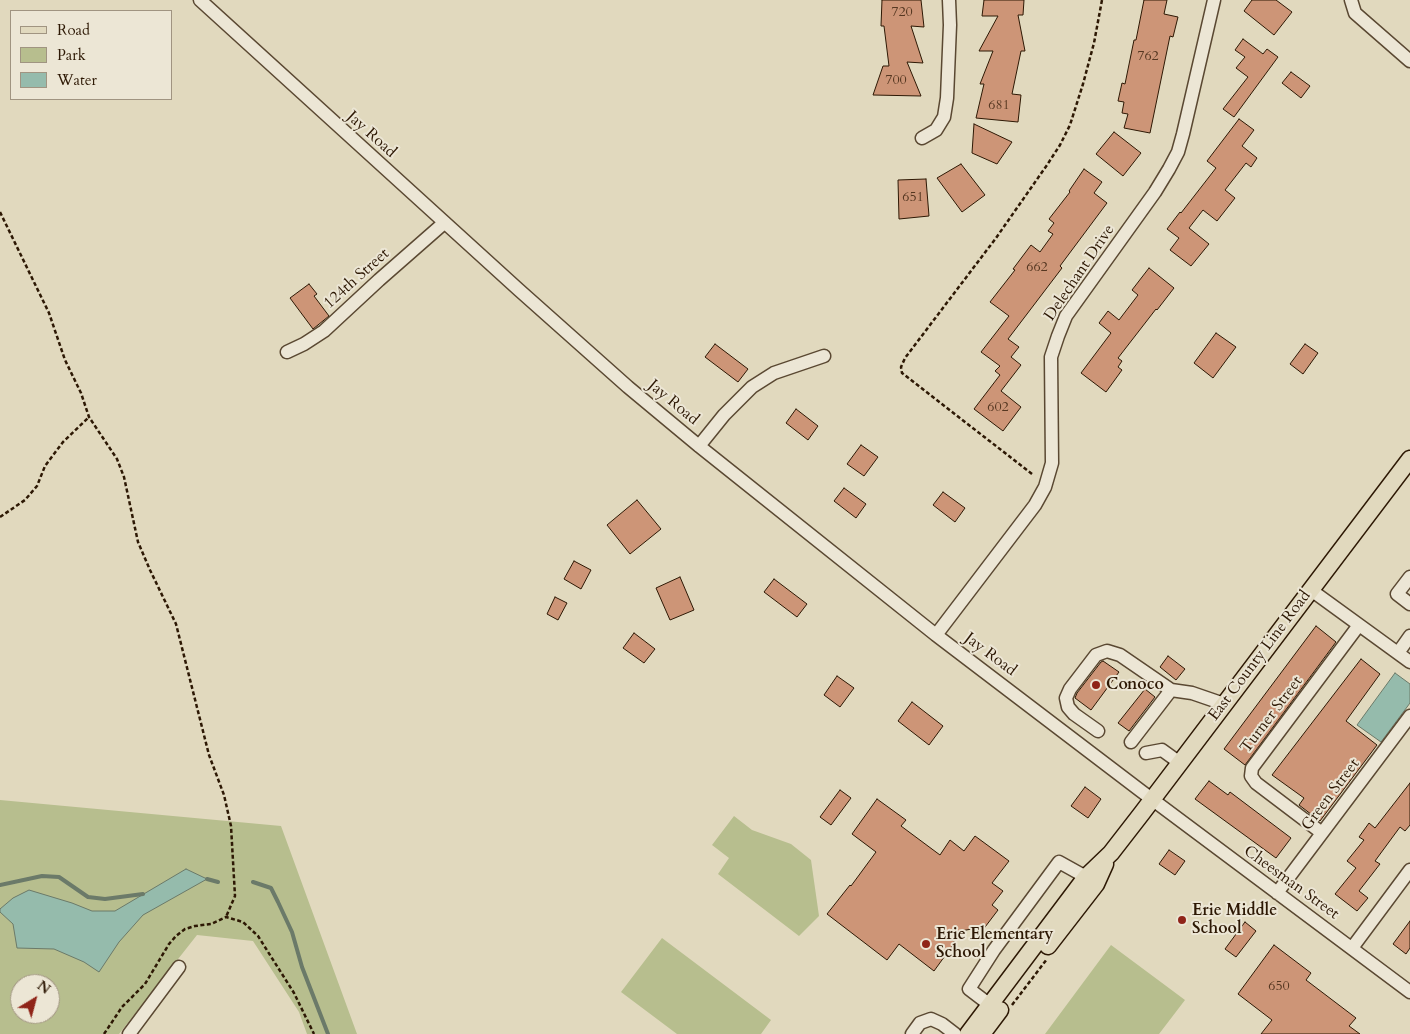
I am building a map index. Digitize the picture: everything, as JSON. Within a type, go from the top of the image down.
[{"type":"main road","name":"East County Line Road","points":[[968,1034],[1086,877],[1111,853],[1152,800],[1410,459]]},
{"type":"main road","name":"East County Line Road","points":[[982,1034],[1096,884],[1111,853]]},
{"type":"street","name":"Jay Road","points":[[200,0],[444,223],[621,380],[699,446],[936,635],[1152,800]]},
{"type":"street","points":[[922,138],[936,130],[944,117],[947,98],[950,25],[949,0]]},
{"type":"street","name":"Delechant Drive","points":[[936,635],[1035,505],[1045,487],[1052,463],[1051,357],[1058,336],[1066,316],[1155,192],[1178,152],[1214,0]]},
{"type":"street","points":[[1351,0],[1355,13],[1410,61]]},
{"type":"street","name":"124th Street","points":[[287,352],[324,331],[444,223]]},
{"type":"street","points":[[699,446],[752,387],[774,373],[824,356]]},
{"type":"street","points":[[1410,577],[1397,594],[1410,604]]},
{"type":"street","points":[[1310,590],[1410,662]]},
{"type":"street","name":"Turner Street","points":[[1322,834],[1256,783],[1251,776],[1252,768],[1359,625]]},
{"type":"street","points":[[1398,653],[1410,636]]},
{"type":"street","points":[[1098,731],[1074,714],[1068,707],[1066,698],[1070,689],[1096,656],[1107,651],[1120,655],[1171,690],[1192,693],[1224,704]]},
{"type":"street","points":[[1131,742],[1171,690]]},
{"type":"street","name":"Green Street","points":[[1277,893],[1410,716]]},
{"type":"street","points":[[1146,753],[1162,750],[1180,763]]},
{"type":"street","name":"Cheesman Street","points":[[1152,800],[1410,992]]},
{"type":"street","points":[[990,1005],[969,989],[994,950],[1059,862],[1086,877]]},
{"type":"street","points":[[1352,948],[1410,870]]},
{"type":"street","points":[[128,1034],[178,967]]},
{"type":"street","points":[[912,1034],[920,1023],[931,1019],[942,1024],[955,1034]]},
{"type":"path","points":[[1032,474],[902,373],[901,367],[905,358],[996,238],[1060,146],[1070,125],[1083,84],[1094,43],[1102,0]]},
{"type":"path","points":[[0,212],[49,313],[89,417],[117,458],[124,477],[138,542],[176,624],[209,755],[224,795],[232,826],[235,896],[226,917]]},
{"type":"path","points":[[0,517],[25,500],[36,486],[45,466],[63,442],[89,417]]},
{"type":"path","points":[[104,1034],[122,1007],[145,984],[169,944],[176,936],[186,929],[211,924],[226,917],[244,922],[258,936],[294,993],[314,1034]]},
{"type":"green space","points":[[0,800],[281,826],[357,1034],[307,1034],[299,1012],[253,941],[197,935],[119,1034],[0,1034]]},
{"type":"green space","points":[[734,816],[752,830],[791,844],[811,860],[819,916],[799,936],[718,874],[729,858],[712,845]]},
{"type":"green space","points":[[662,938],[771,1020],[761,1034],[677,1034],[621,992]]},
{"type":"green space","points":[[1111,945],[1185,1000],[1159,1034],[1045,1034]]},
{"type":"water","points":[[1395,673],[1410,684],[1410,703],[1381,742],[1357,725]]},
{"type":"water","points":[[186,869],[207,879],[143,915],[119,942],[99,972],[84,962],[54,949],[17,948],[13,924],[0,912],[0,909],[13,898],[29,890],[92,911],[115,911]]},
{"type":"building","points":[[882,0],[921,0],[924,27],[911,26],[923,63],[907,62],[921,96],[873,95],[883,66],[889,66],[884,26],[881,26]]},
{"type":"building","points":[[984,0],[1024,0],[1023,15],[1018,15],[1025,51],[1021,51],[1012,94],[1021,95],[1018,122],[976,118],[984,84],[980,84],[993,51],[979,51],[998,16],[982,16]]},
{"type":"building","points":[[1144,0],[1167,0],[1164,14],[1178,17],[1173,37],[1170,36],[1150,133],[1124,128],[1128,114],[1122,113],[1124,102],[1118,101],[1122,83],[1125,84]]},
{"type":"building","points":[[1252,0],[1276,0],[1292,12],[1274,35],[1244,11]]},
{"type":"building","points":[[1243,39],[1263,54],[1267,49],[1278,57],[1234,117],[1223,109],[1248,77],[1236,68],[1245,57],[1235,50]]},
{"type":"building","points":[[1291,72],[1310,86],[1301,98],[1282,83]]},
{"type":"building","points":[[1239,119],[1254,130],[1242,146],[1257,158],[1251,167],[1246,163],[1225,190],[1235,198],[1217,221],[1203,210],[1189,228],[1209,244],[1191,266],[1170,250],[1179,238],[1167,229],[1216,168],[1207,161]]},
{"type":"building","points":[[974,124],[1012,142],[997,164],[972,153]]},
{"type":"building","points":[[1114,132],[1141,153],[1123,176],[1096,154]]},
{"type":"building","points":[[961,164],[985,195],[962,212],[937,178]]},
{"type":"building","points":[[1084,169],[1102,182],[1094,193],[1107,203],[1060,266],[1062,268],[1008,339],[1019,347],[1011,357],[1021,365],[1001,391],[1021,407],[1003,431],[974,409],[1000,375],[995,371],[1000,366],[981,352],[1009,316],[990,302],[1015,270],[1013,269],[1031,245],[1040,252],[1053,234],[1048,231],[1054,223],[1049,219],[1070,192]]},
{"type":"building","points":[[926,179],[929,216],[899,219],[898,180]]},
{"type":"building","points":[[1149,268],[1174,288],[1118,358],[1122,361],[1118,367],[1122,370],[1106,392],[1081,373],[1111,333],[1099,323],[1108,311],[1119,320],[1138,295],[1132,290]]},
{"type":"building","points":[[309,284],[317,294],[314,296],[329,316],[313,329],[290,298]]},
{"type":"building","points":[[1216,333],[1236,347],[1213,378],[1194,363]]},
{"type":"building","points":[[715,344],[748,369],[738,382],[705,357]]},
{"type":"building","points":[[1305,344],[1318,353],[1303,374],[1290,364]]},
{"type":"building","points":[[796,409],[818,426],[808,440],[786,423]]},
{"type":"building","points":[[861,445],[878,457],[864,476],[847,464]]},
{"type":"building","points":[[844,488],[866,504],[856,518],[834,501]]},
{"type":"building","points":[[943,492],[965,508],[955,522],[933,505]]},
{"type":"building","points":[[637,500],[661,529],[630,554],[607,525]]},
{"type":"building","points":[[574,561],[591,570],[581,589],[564,579]]},
{"type":"building","points":[[680,577],[694,610],[670,620],[656,588]]},
{"type":"building","points":[[774,579],[807,604],[797,617],[764,592]]},
{"type":"building","points":[[555,597],[567,603],[558,620],[547,614]]},
{"type":"building","points":[[1316,626],[1336,642],[1245,765],[1224,749]]},
{"type":"building","points":[[634,633],[655,649],[644,663],[623,648]]},
{"type":"building","points":[[1168,656],[1185,669],[1176,680],[1160,667]]},
{"type":"building","points":[[1361,659],[1380,674],[1346,721],[1377,745],[1320,821],[1299,805],[1304,798],[1272,775]]},
{"type":"building","name":"Conoco","points":[[1103,661],[1119,672],[1091,710],[1075,698]]},
{"type":"building","points":[[837,676],[854,688],[840,707],[824,695]]},
{"type":"building","name":"Conoco","points":[[1145,689],[1155,697],[1129,731],[1118,723]]},
{"type":"building","points":[[912,702],[943,726],[929,745],[898,721]]},
{"type":"building","points":[[1209,781],[1228,795],[1230,792],[1291,838],[1276,858],[1195,799]]},
{"type":"building","points":[[1410,783],[1410,825],[1405,831],[1400,827],[1375,861],[1380,864],[1359,891],[1368,898],[1357,911],[1335,894],[1356,868],[1347,861],[1364,840],[1359,837],[1369,823],[1375,828]]},
{"type":"building","points":[[1085,787],[1101,799],[1088,818],[1071,806]]},
{"type":"building","points":[[840,790],[851,798],[831,825],[820,817]]},
{"type":"building","name":"Erie Elementary School","points":[[877,799],[906,820],[901,826],[940,855],[950,840],[964,851],[975,836],[1009,861],[992,883],[1003,891],[992,905],[998,910],[979,935],[972,929],[943,934],[955,942],[934,971],[899,944],[887,960],[827,914],[876,852],[852,834]]},
{"type":"building","points":[[1169,850],[1185,861],[1175,875],[1159,864]]},
{"type":"building","points":[[1410,921],[1410,948],[1406,954],[1393,944]]},
{"type":"building","points":[[1245,922],[1256,931],[1236,957],[1225,949]]},
{"type":"building","name":"Erie Middle School","points":[[1274,945],[1311,973],[1306,980],[1356,1018],[1349,1026],[1360,1034],[1261,1034],[1272,1020],[1238,994]]},
{"type":"waterway","points":[[0,885],[42,876],[59,877],[88,897],[105,899],[143,894]]},
{"type":"waterway","points":[[207,879],[218,882]]},
{"type":"waterway","points":[[253,882],[271,888],[278,902],[292,932],[302,967],[328,1034]]},
{"type":"place","name":"Conoco","points":[[1096,685]]},
{"type":"place","name":"Erie Middle School","points":[[1182,920]]},
{"type":"place","name":"Erie Elementary School","points":[[926,944]]}]
